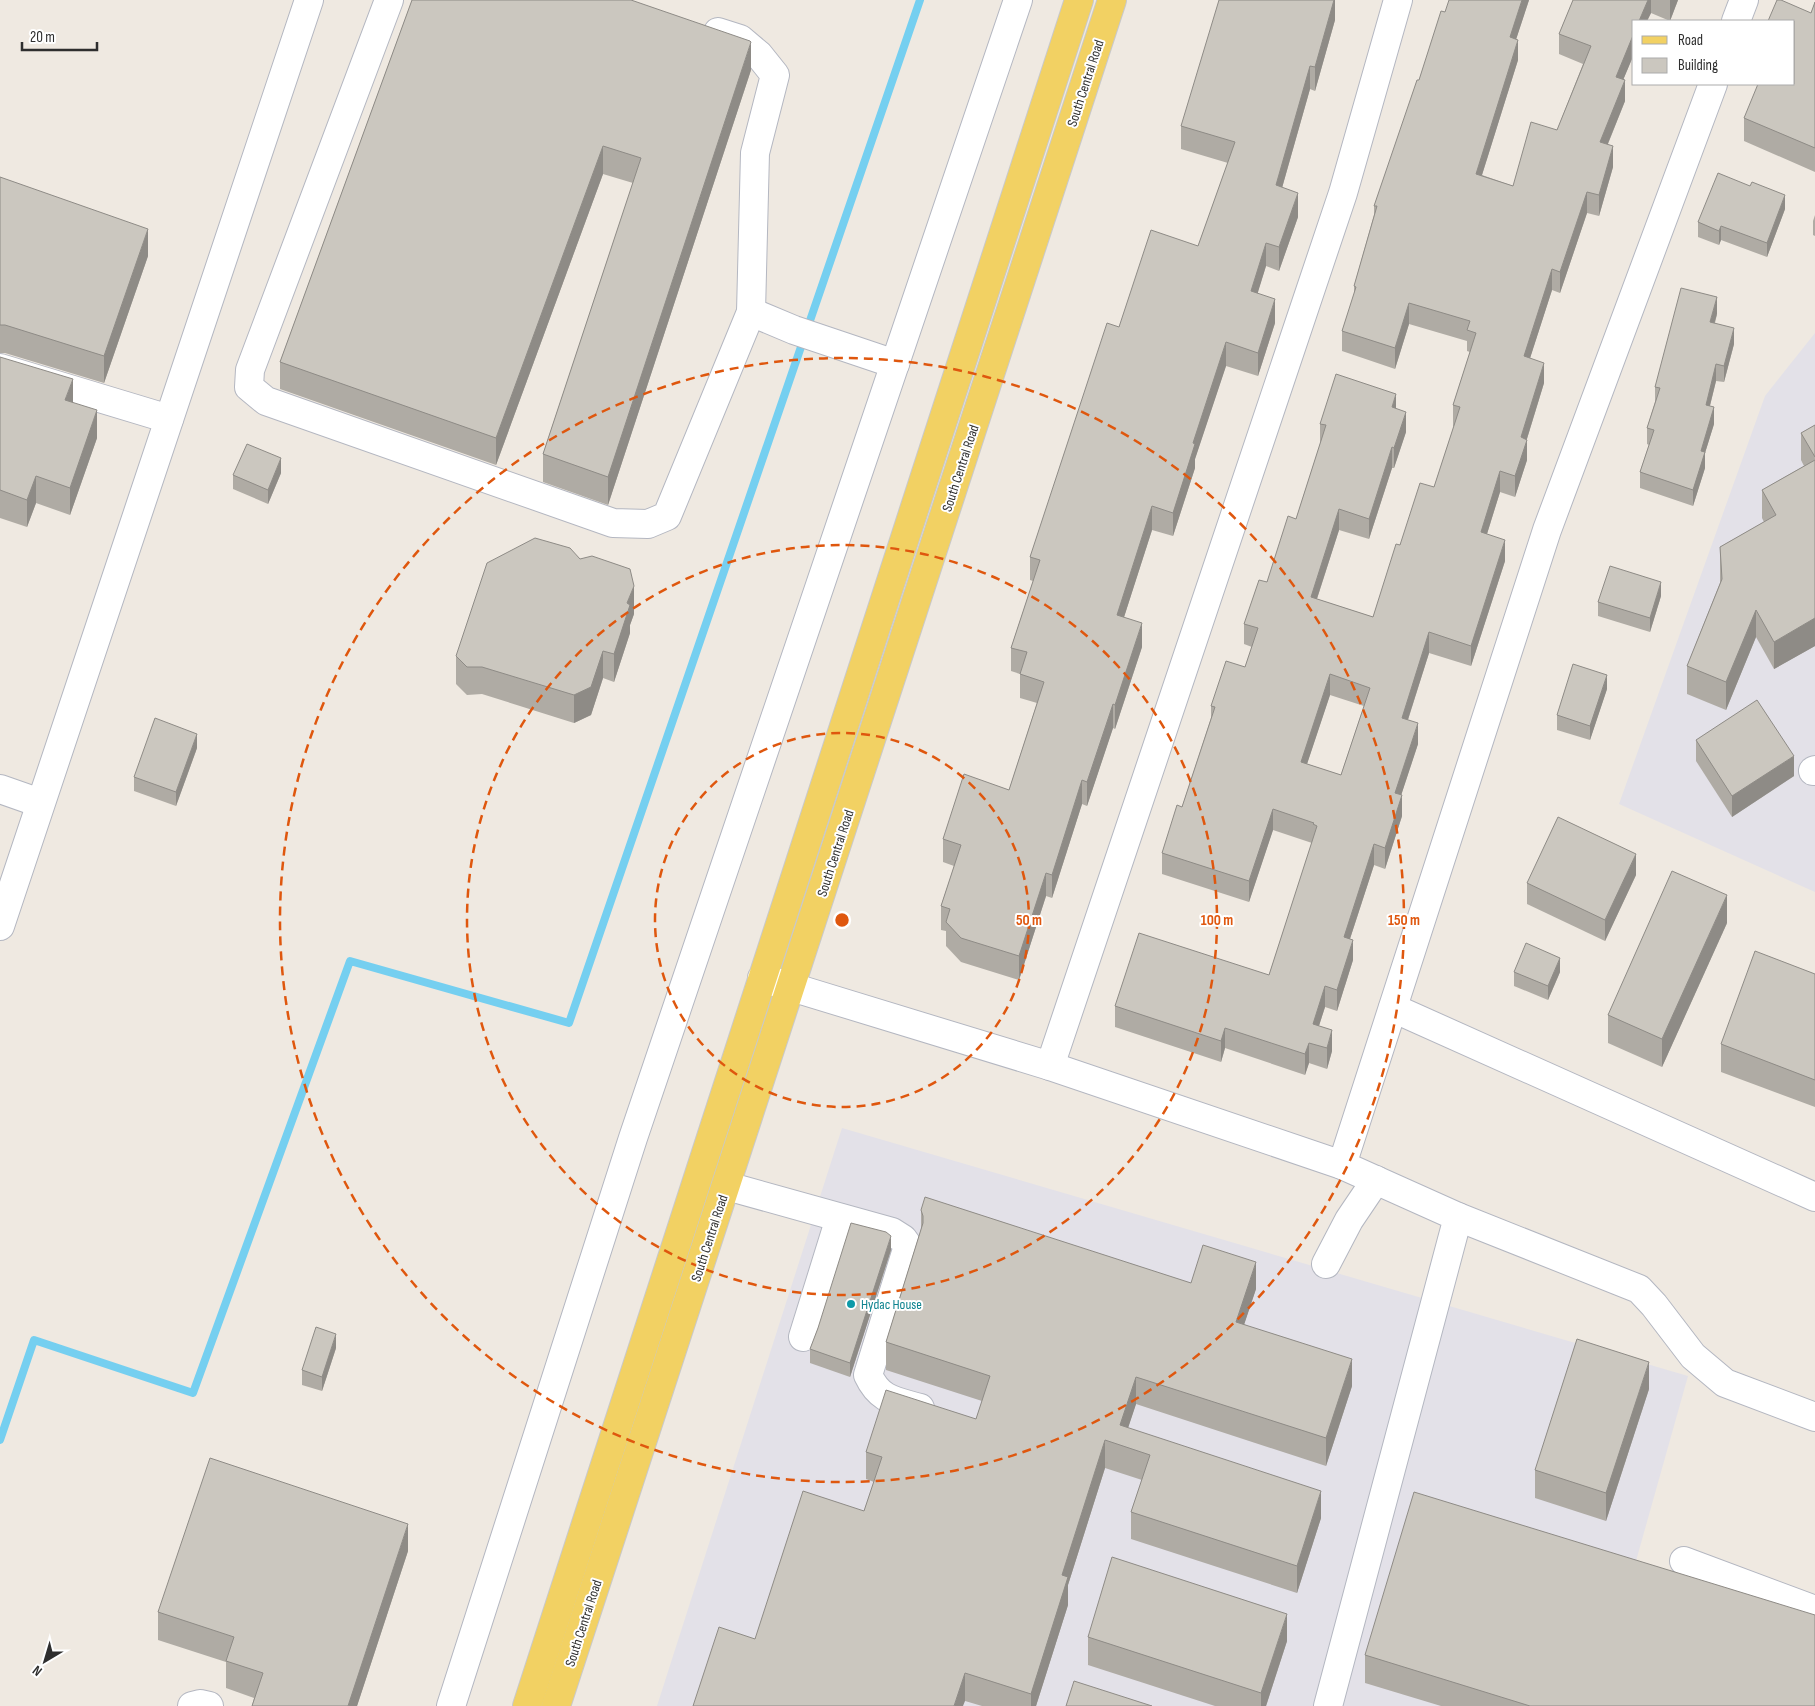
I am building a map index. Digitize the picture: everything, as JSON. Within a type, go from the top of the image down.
[{"type":"main road","name":"South Central Road","points":[[527,1706],[1079,0]]},
{"type":"main road","name":"South Central Road","points":[[556,1706],[1112,0]]},
{"type":"street","points":[[0,926],[309,0]]},
{"type":"street","points":[[389,0],[250,370],[249,387],[266,401],[613,523],[648,524],[667,516],[751,312],[755,153],[775,75],[759,55],[740,39],[696,24]]},
{"type":"street","points":[[451,1706],[636,1128],[1018,0]]},
{"type":"street","points":[[1050,1066],[1343,192],[1398,0]]},
{"type":"street","points":[[1736,20],[1744,0]]},
{"type":"street","points":[[1342,1165],[1547,530],[1713,85]]},
{"type":"street","points":[[751,312],[794,330],[895,364]]},
{"type":"street","points":[[0,368],[169,419]]},
{"type":"street","points":[[0,789],[40,803]]},
{"type":"street","points":[[762,978],[1050,1066],[1342,1165],[1458,1217],[1639,1288],[1693,1356],[1725,1383],[1815,1417]]},
{"type":"street","points":[[1393,1008],[1815,1197]]},
{"type":"street","points":[[1326,1264],[1349,1220],[1376,1180]]},
{"type":"street","points":[[726,1186],[892,1232],[903,1239],[908,1246],[868,1375],[873,1386],[885,1397],[947,1416]]},
{"type":"street","points":[[1328,1706],[1458,1217]]},
{"type":"street","points":[[803,1337],[840,1218]]},
{"type":"street","points":[[1684,1561],[1815,1610]]},
{"type":"street","points":[[192,1706],[200,1704],[209,1706]]},
{"type":"shaded area","points":[[1815,333],[1815,892],[1619,804],[1765,396]]},
{"type":"shaded area","points":[[842,1128],[1688,1376],[1634,1568],[1815,1706],[657,1706]]},
{"type":"building","points":[[412,0],[631,0],[751,42],[608,477],[543,454],[641,158],[603,146],[496,438],[280,362]]},
{"type":"building","points":[[1219,0],[1334,0],[1315,67],[1310,66],[1276,185],[1298,193],[1279,247],[1266,243],[1251,291],[1275,299],[1258,353],[1226,342],[1193,443],[1195,444],[1173,513],[1152,506],[1117,615],[1142,623],[1087,782],[1082,780],[1052,875],[1046,873],[1019,956],[961,938],[946,922],[950,909],[941,906],[961,845],[943,839],[964,774],[1009,790],[1044,682],[1020,674],[1027,652],[1011,648],[1040,560],[1030,557],[1107,323],[1119,327],[1151,230],[1198,246],[1235,142],[1181,126]]},
{"type":"building","points":[[1449,0],[1522,0],[1510,37],[1518,40],[1476,174],[1513,186],[1531,122],[1557,130],[1591,46],[1559,34],[1573,0],[1648,0],[1639,20],[1632,20],[1632,38],[1616,77],[1625,80],[1600,142],[1613,146],[1599,195],[1587,192],[1560,272],[1552,269],[1524,356],[1544,363],[1521,437],[1527,440],[1515,476],[1500,471],[1481,532],[1505,540],[1471,646],[1429,632],[1402,718],[1418,723],[1395,793],[1402,795],[1385,848],[1374,844],[1344,937],[1353,940],[1337,990],[1325,986],[1313,1024],[1332,1030],[1327,1048],[1309,1043],[1305,1054],[1225,1028],[1221,1041],[1115,1006],[1139,933],[1269,975],[1317,826],[1314,823],[1273,809],[1249,881],[1162,853],[1177,805],[1182,807],[1215,707],[1211,706],[1226,661],[1245,667],[1258,628],[1244,624],[1259,580],[1267,582],[1288,516],[1296,519],[1326,425],[1320,424],[1336,374],[1396,394],[1392,407],[1406,412],[1394,448],[1392,447],[1369,519],[1339,509],[1311,597],[1373,617],[1396,544],[1400,545],[1420,483],[1434,487],[1460,407],[1453,405],[1476,333],[1467,330],[1470,321],[1409,303],[1395,348],[1342,331],[1356,287],[1354,286],[1377,206],[1374,206],[1417,80],[1419,80],[1441,11],[1445,12]],"holes":[[[1330,674],[1370,688],[1341,775],[1301,762]]]},
{"type":"building","points":[[1777,0],[1811,13],[1815,2],[1815,148],[1744,118],[1758,85],[1795,85],[1795,20],[1768,20]]},
{"type":"building","points":[[1718,173],[1750,186],[1752,182],[1785,195],[1767,243],[1721,226],[1719,231],[1698,222]]},
{"type":"building","points":[[0,177],[148,229],[104,356],[0,325]]},
{"type":"building","points":[[1681,288],[1717,297],[1710,322],[1734,328],[1724,366],[1716,364],[1706,405],[1714,407],[1701,451],[1705,452],[1693,490],[1640,472],[1654,430],[1647,428],[1660,388],[1655,387]]},
{"type":"building","points":[[0,357],[73,379],[65,400],[97,410],[70,488],[36,476],[27,500],[0,490]]},
{"type":"building","points":[[1815,425],[1815,457],[1801,433]]},
{"type":"building","points":[[247,444],[281,458],[268,490],[233,475]]},
{"type":"building","points":[[1815,460],[1815,618],[1774,642],[1756,610],[1726,682],[1687,666],[1722,579],[1720,547],[1776,515],[1762,490]]},
{"type":"building","points":[[535,538],[570,548],[580,559],[592,556],[630,569],[634,586],[627,603],[630,605],[614,654],[603,651],[591,687],[574,695],[482,667],[467,667],[456,656],[487,563]]},
{"type":"building","points":[[1610,566],[1661,582],[1650,618],[1598,602]]},
{"type":"building","points":[[1573,664],[1607,675],[1590,726],[1557,715]]},
{"type":"building","points":[[1757,700],[1794,756],[1732,796],[1696,740]]},
{"type":"building","points":[[155,718],[197,734],[176,792],[134,777]]},
{"type":"building","points":[[1558,817],[1636,854],[1605,920],[1527,883]]},
{"type":"building","points":[[1672,871],[1727,895],[1662,1039],[1608,1015]]},
{"type":"building","points":[[1526,943],[1560,958],[1548,986],[1514,972]]},
{"type":"building","points":[[1755,951],[1815,974],[1815,1080],[1721,1044]]},
{"type":"building","points":[[925,1197],[1191,1283],[1203,1245],[1256,1262],[1236,1322],[1352,1359],[1326,1438],[1136,1377],[1120,1425],[1321,1491],[1297,1566],[1131,1512],[1150,1455],[1105,1440],[1062,1575],[1068,1577],[1031,1694],[965,1673],[954,1706],[693,1706],[719,1627],[755,1639],[803,1491],[864,1511],[882,1457],[866,1452],[886,1390],[976,1419],[990,1376],[886,1342],[923,1223],[921,1210]]},
{"type":"building","name":"Hydac House","points":[[851,1223],[886,1232],[891,1236],[850,1363],[810,1349]]},
{"type":"building","points":[[316,1327],[336,1334],[322,1377],[302,1370]]},
{"type":"building","points":[[1577,1339],[1649,1362],[1606,1493],[1535,1470]]},
{"type":"building","points":[[210,1458],[408,1524],[348,1706],[252,1706],[263,1673],[226,1661],[234,1637],[158,1612]]},
{"type":"building","points":[[1414,1492],[1815,1615],[1815,1706],[1530,1706],[1365,1655]]},
{"type":"building","points":[[1112,1557],[1287,1614],[1261,1693],[1088,1637]]},
{"type":"building","points":[[1074,1681],[1152,1706],[1066,1706]]},
{"type":"waterway","points":[[0,1440],[34,1340],[193,1393],[350,961],[569,1023],[920,0]]},
{"type":"place","name":"Hydac House","points":[[851,1304]]}]
